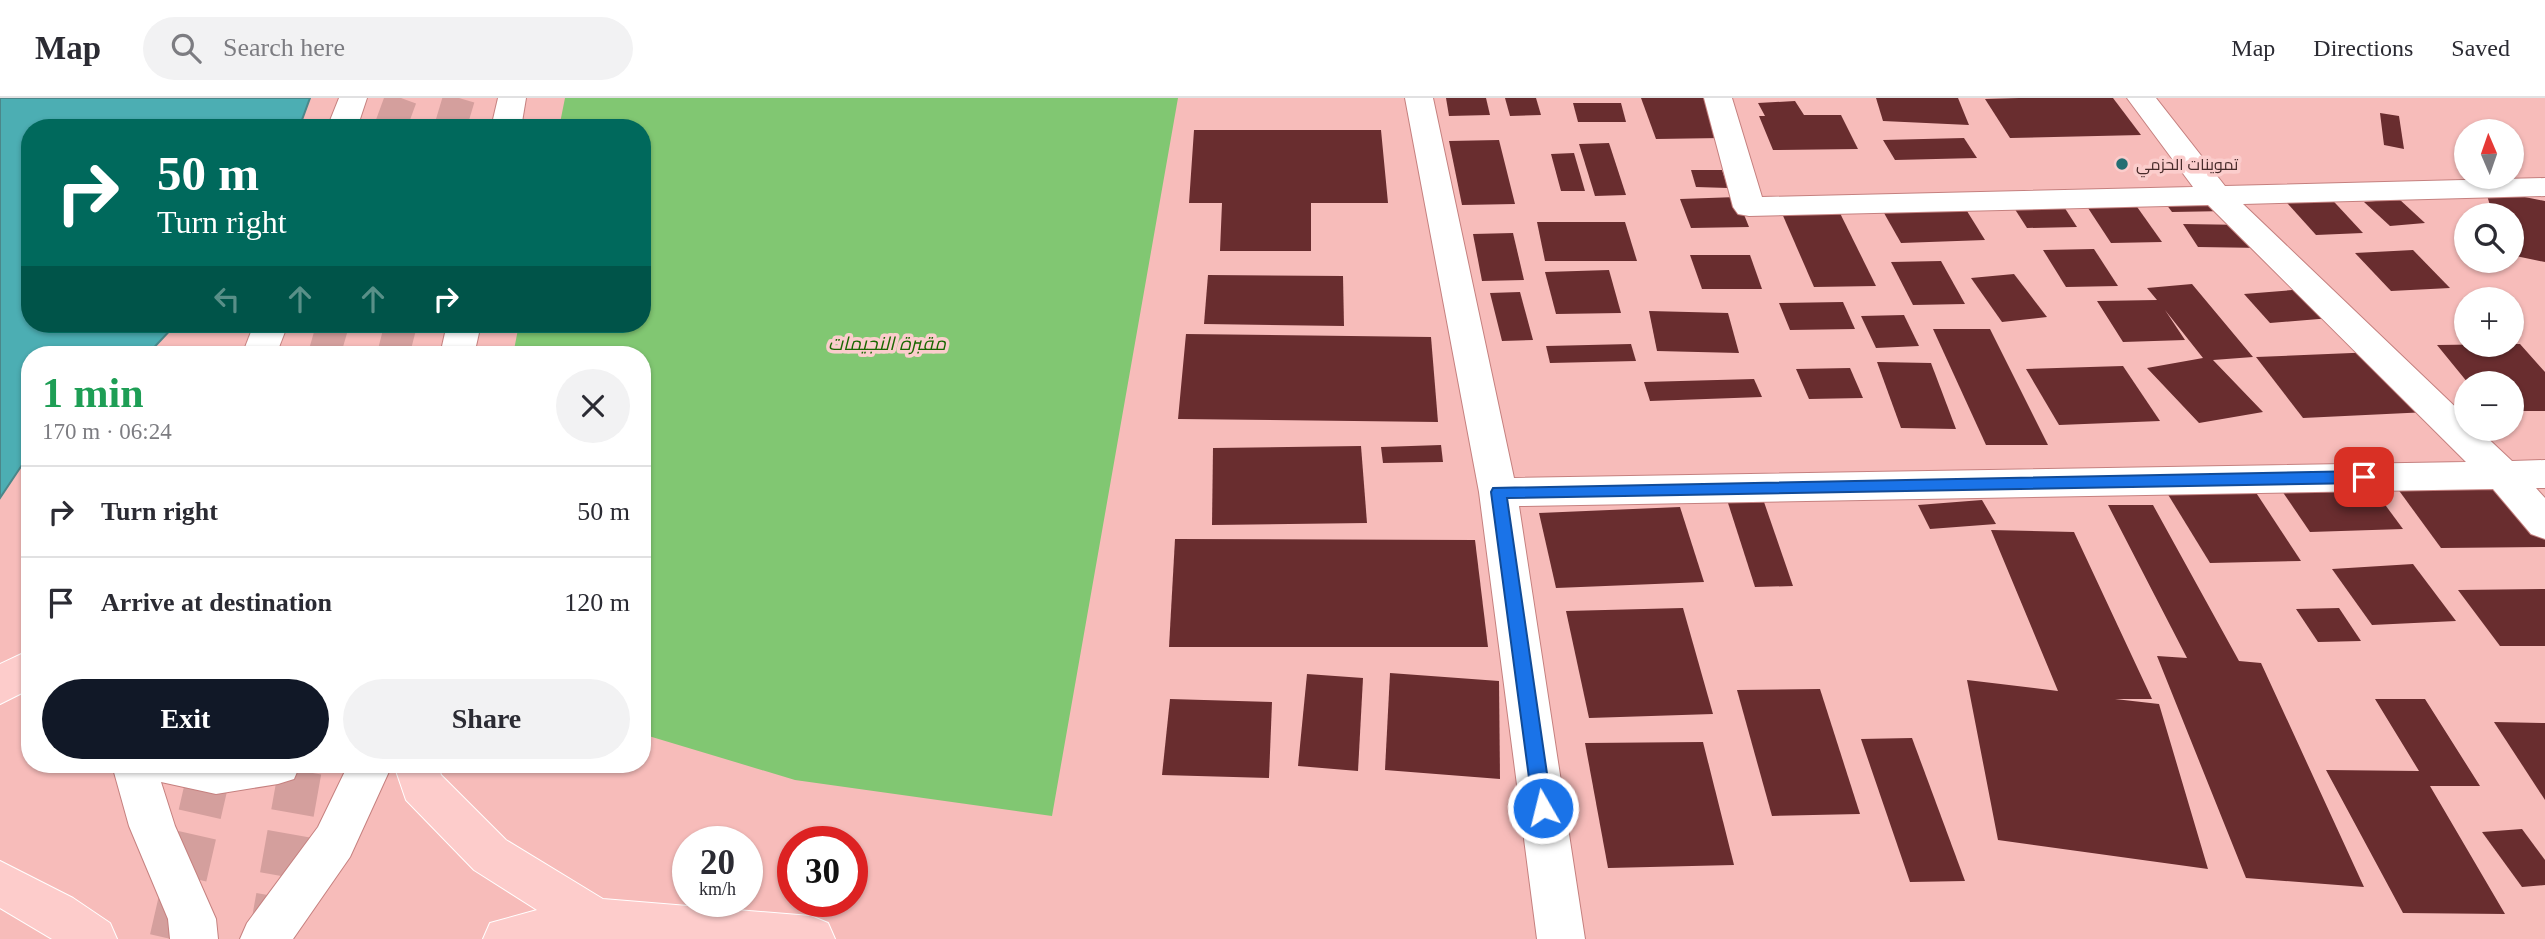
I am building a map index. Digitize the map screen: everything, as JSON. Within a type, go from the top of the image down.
[{"type":"main road","points":[[0,686],[21,673]]},
{"type":"main road","points":[[418,773],[422,786],[490,855],[596,921]]},
{"type":"main road","points":[[0,883],[56,914],[93,939]]},
{"type":"main road","points":[[507,939],[596,921],[811,939]]},
{"type":"street","points":[[345,119],[353,98]]},
{"type":"street","points":[[508,119],[512,98]]},
{"type":"street","points":[[1419,98],[1498,492],[1561,939]]},
{"type":"street","points":[[1718,98],[1749,207],[2545,187]]},
{"type":"street","points":[[2141,98],[2215,194],[2503,475],[2545,524]]},
{"type":"street","points":[[1498,492],[2545,474]]},
{"type":"street","points":[[136,773],[152,826],[192,919],[194,939]]},
{"type":"street","points":[[206,773],[228,773]]},
{"type":"street","points":[[264,939],[334,842],[365,773]]},
{"type":"green space","name":"مقبرة النجيمات","points":[[565,98],[1178,98],[1052,816],[795,780],[651,737],[651,346],[515,346],[517,333],[651,333],[651,119],[561,119]]},
{"type":"water","points":[[0,98],[310,98],[302,119],[21,119],[21,333],[168,333],[155,346],[21,346],[21,466],[0,498]]},
{"type":"building","points":[[1446,98],[1486,98],[1490,115],[1449,116]]},
{"type":"building","points":[[1505,98],[1536,98],[1541,115],[1510,116]]},
{"type":"building","points":[[1641,98],[1705,98],[1722,138],[1656,139]]},
{"type":"building","points":[[1876,98],[1958,98],[1969,125],[1883,121]]},
{"type":"building","points":[[2113,98],[2141,135],[2010,138],[1985,99]]},
{"type":"building","points":[[1795,101],[1804,115],[1841,115],[1858,149],[1773,150],[1759,116],[1765,116],[1758,103]]},
{"type":"building","points":[[1573,103],[1621,103],[1626,122],[1578,122]]},
{"type":"building","points":[[2380,113],[2399,116],[2404,149],[2384,145]]},
{"type":"building","points":[[1194,130],[1381,130],[1388,203],[1311,203],[1311,251],[1220,251],[1222,203],[1189,203]]},
{"type":"building","points":[[1964,138],[1977,158],[1895,160],[1883,140]]},
{"type":"building","points":[[1499,140],[1515,204],[1462,205],[1449,141]]},
{"type":"building","points":[[1609,143],[1626,195],[1595,196],[1579,144]]},
{"type":"building","points":[[1574,153],[1585,191],[1561,191],[1551,154]]},
{"type":"building","points":[[1691,170],[1722,170],[1728,188],[1696,187]]},
{"type":"building","points":[[2208,187],[2227,211],[2172,212],[2154,188]]},
{"type":"building","points":[[2485,189],[2545,201],[2545,262],[2524,258],[2524,203],[2489,203]]},
{"type":"building","points":[[2324,191],[2363,233],[2316,235],[2278,193]]},
{"type":"building","points":[[1737,197],[1749,227],[1691,228],[1680,199]]},
{"type":"building","points":[[2059,199],[2077,227],[2027,228],[2009,200]]},
{"type":"building","points":[[2399,199],[2425,223],[2390,226],[2364,202]]},
{"type":"building","points":[[1834,201],[1876,286],[1814,287],[1777,202]]},
{"type":"building","points":[[1962,203],[1985,240],[1901,243],[1880,206]]},
{"type":"building","points":[[2135,204],[2162,242],[2111,243],[2086,205]]},
{"type":"building","points":[[1537,222],[1625,222],[1637,261],[1545,261]]},
{"type":"building","points":[[2183,224],[2247,225],[2263,248],[2198,247]]},
{"type":"building","points":[[1513,233],[1524,280],[1482,281],[1473,234]]},
{"type":"building","points":[[2094,249],[2118,286],[2066,287],[2043,250]]},
{"type":"building","points":[[2413,250],[2450,288],[2391,291],[2355,253]]},
{"type":"building","points":[[1690,255],[1750,255],[1762,289],[1702,289]]},
{"type":"building","points":[[1941,261],[1965,304],[1913,305],[1891,262]]},
{"type":"building","points":[[1609,270],[1621,313],[1556,314],[1545,272]]},
{"type":"building","points":[[2014,274],[2047,317],[2002,322],[1971,278]]},
{"type":"building","points":[[1208,275],[1343,276],[1344,326],[1204,324]]},
{"type":"building","points":[[2192,284],[2253,357],[2213,360],[2263,412],[2199,423],[2147,368],[2203,358],[2165,310],[2185,340],[2123,342],[2097,301],[2157,300],[2147,288]]},
{"type":"building","points":[[2317,288],[2343,317],[2270,323],[2244,294]]},
{"type":"building","points":[[1520,292],[1533,340],[1502,341],[1490,293]]},
{"type":"building","points":[[1843,302],[1855,329],[1790,330],[1779,303]]},
{"type":"building","points":[[1649,311],[1728,313],[1739,353],[1657,351]]},
{"type":"building","points":[[1904,315],[1919,346],[1876,348],[1861,316]]},
{"type":"building","points":[[1933,329],[1990,329],[2048,445],[1986,445]]},
{"type":"building","points":[[1186,334],[1431,337],[1438,422],[1178,419]]},
{"type":"building","points":[[1631,344],[1636,361],[1550,363],[1546,346]]},
{"type":"building","points":[[2437,345],[2454,345],[2454,357],[2524,357],[2524,348],[2545,372],[2545,411],[2524,411],[2524,371],[2458,371]]},
{"type":"building","points":[[2376,352],[2428,412],[2303,418],[2256,357]]},
{"type":"building","points":[[1877,362],[1931,363],[1956,429],[1901,428]]},
{"type":"building","points":[[2123,366],[2160,421],[2059,425],[2026,369]]},
{"type":"building","points":[[1850,368],[1863,398],[1809,399],[1796,369]]},
{"type":"building","points":[[1754,379],[1762,397],[1650,401],[1644,382]]},
{"type":"building","points":[[1441,445],[1443,462],[1383,463],[1381,447]]},
{"type":"building","points":[[1361,446],[1367,523],[1212,525],[1213,448]]},
{"type":"building","points":[[2355,464],[2403,529],[2310,532],[2265,466]]},
{"type":"building","points":[[2502,465],[2545,518],[2545,547],[2441,548],[2381,466]]},
{"type":"building","points":[[2251,485],[2301,561],[2210,563],[2164,488]]},
{"type":"building","points":[[1982,500],[1996,524],[1930,529],[1918,505]]},
{"type":"building","points":[[1764,502],[1793,586],[1755,587],[1728,503]]},
{"type":"building","points":[[2108,505],[2153,505],[2239,661],[2261,663],[2364,887],[2246,878],[2157,656],[2187,658]]},
{"type":"building","points":[[1680,507],[1704,582],[1556,588],[1539,513]]},
{"type":"building","points":[[1991,530],[2074,532],[2152,699],[2115,699],[2159,704],[2208,869],[1998,840],[1967,680],[2058,691]]},
{"type":"building","points":[[1175,539],[1475,540],[1488,647],[1169,647]]},
{"type":"building","points":[[2413,564],[2456,621],[2372,625],[2332,569]]},
{"type":"building","points":[[2545,589],[2545,646],[2500,646],[2458,590]]},
{"type":"building","points":[[1683,608],[1713,714],[1589,718],[1566,611]]},
{"type":"building","points":[[2339,608],[2361,641],[2318,642],[2296,609]]},
{"type":"building","points":[[1390,673],[1499,681],[1500,779],[1385,770]]},
{"type":"building","points":[[1307,674],[1363,678],[1358,771],[1298,766]]},
{"type":"building","points":[[1820,689],[1860,814],[1772,816],[1737,690]]},
{"type":"building","points":[[1170,699],[1272,702],[1269,778],[1162,775]]},
{"type":"building","points":[[2375,699],[2425,699],[2480,786],[2430,786],[2505,914],[2403,913],[2326,770],[2419,771]]},
{"type":"building","points":[[2494,722],[2545,723],[2545,800]]},
{"type":"building","points":[[1912,738],[1965,881],[1910,882],[1861,739]]},
{"type":"building","points":[[1703,742],[1734,865],[1608,868],[1585,743]]},
{"type":"building","points":[[2522,829],[2545,860],[2545,885],[2522,887],[2482,832]]},
{"type":"tunnel","points":[[393,119],[401,98]]},
{"type":"tunnel","points":[[453,119],[459,98]]},
{"type":"tunnel","points":[[327,346],[330,333]]},
{"type":"tunnel","points":[[395,346],[399,333]]},
{"type":"tunnel","points":[[171,939],[209,773]]},
{"type":"tunnel","points":[[270,939],[300,773]]},
{"type":"place","name":"تموينات الحزمي","points":[[2122,164]]},
{"type":"route","points":[[1543,808],[1498,492],[2364,477]]}]
